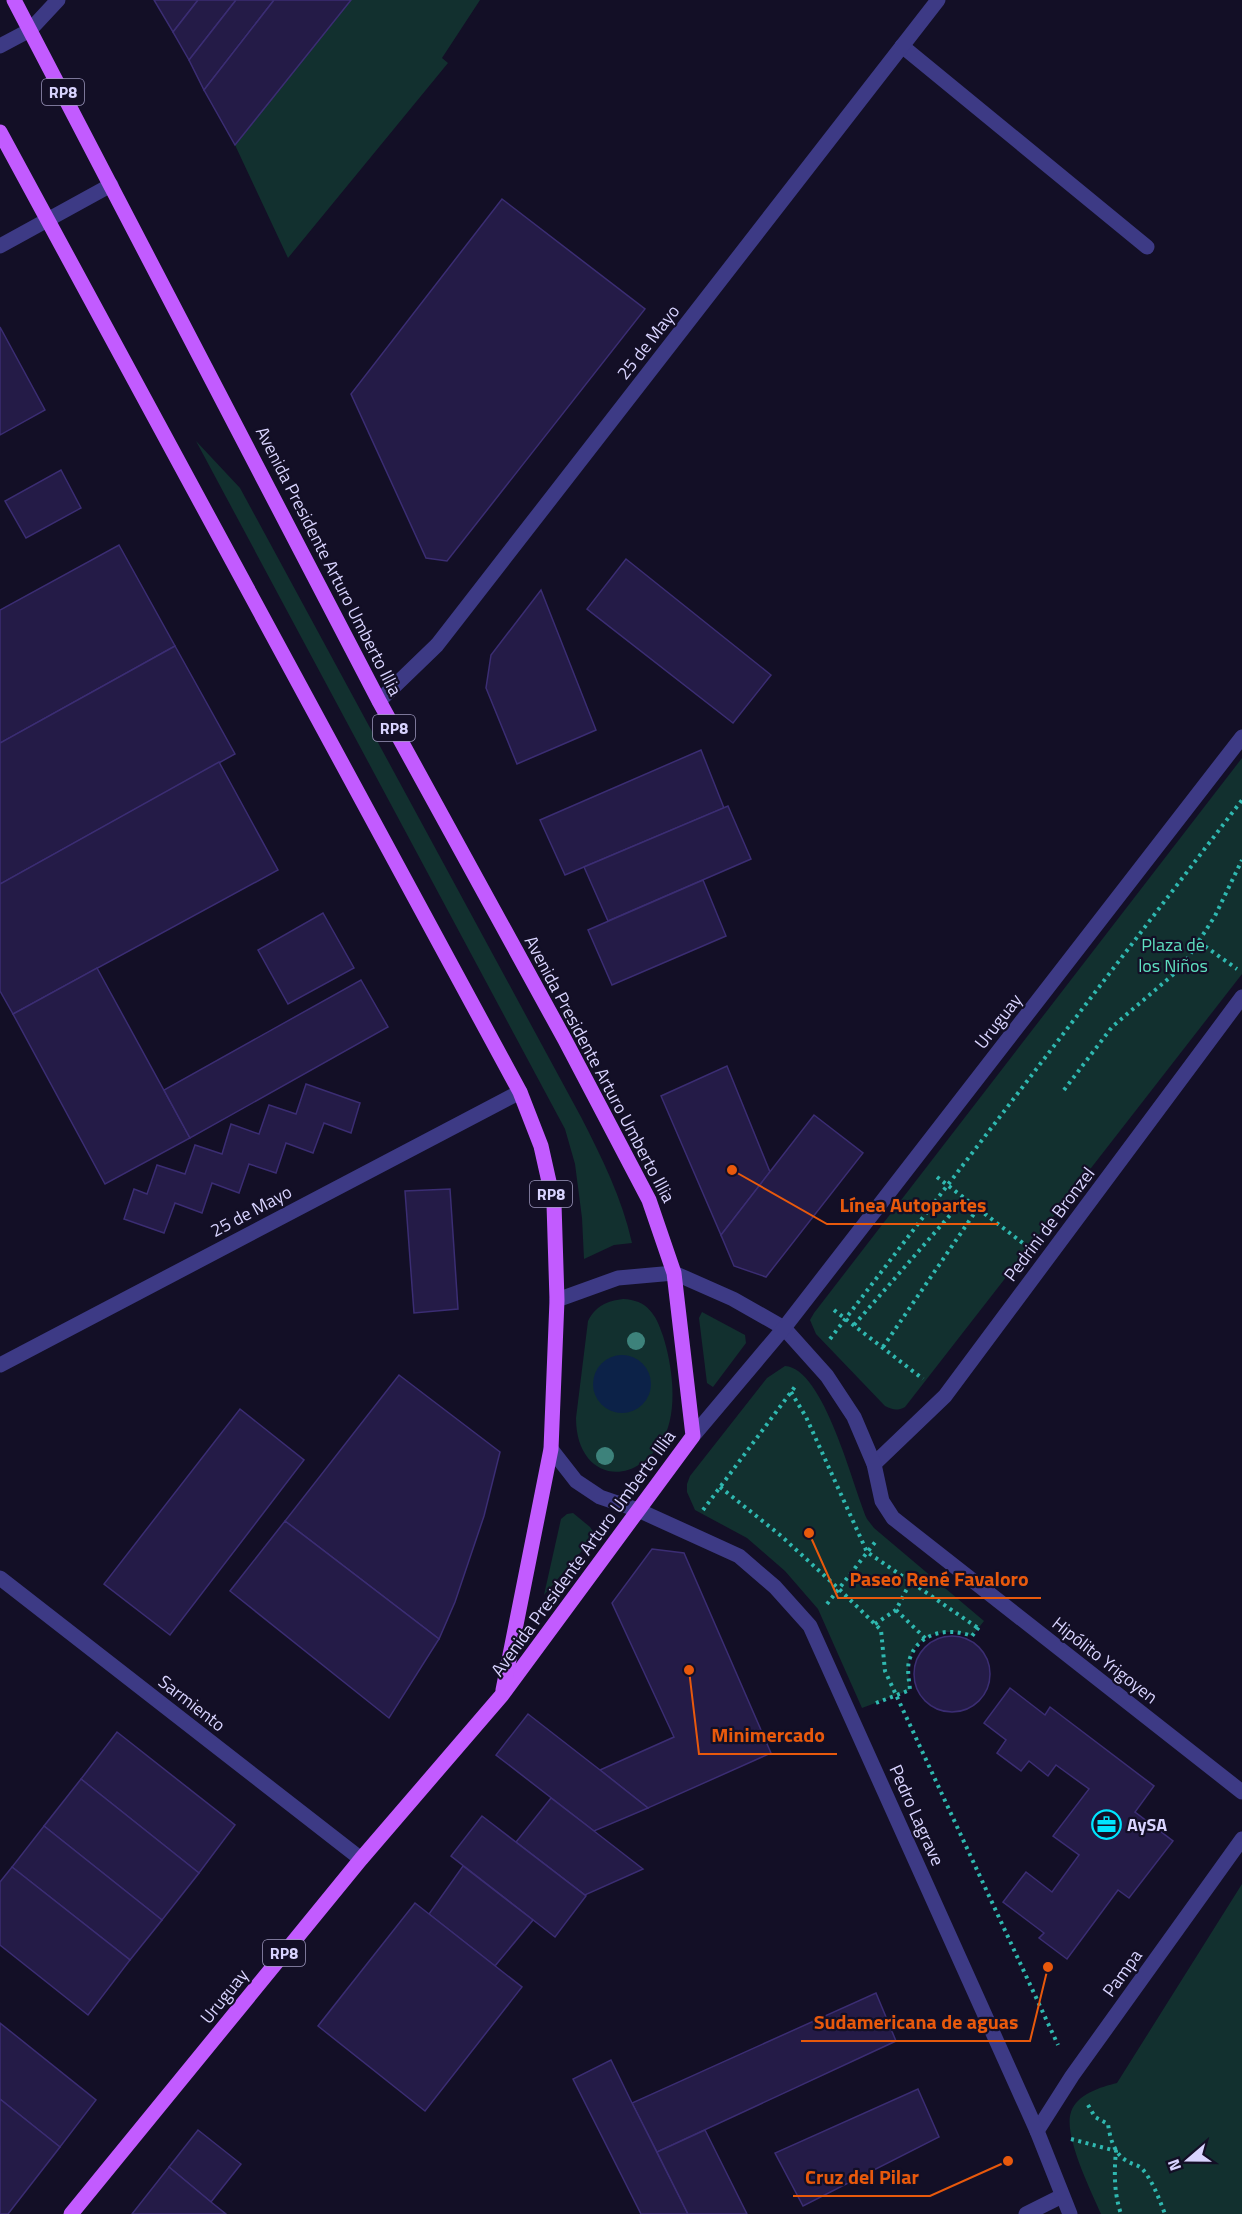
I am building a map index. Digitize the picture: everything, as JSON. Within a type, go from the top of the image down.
[{"type":"main road","name":"Avenida Presidente Arturo Umberto Illia","points":[[14,0],[379,701],[650,1200],[674,1273],[693,1436],[502,1695]]},
{"type":"main road","name":"Avenida Presidente Arturo Umberto Illia","points":[[0,132],[46,221],[520,1092],[541,1146],[554,1204],[556,1300],[551,1449],[502,1695]]},
{"type":"main road","name":"Uruguay","points":[[71,2214],[361,1859],[502,1695]]},
{"type":"street","points":[[0,46],[30,30],[58,0]]},
{"type":"street","name":"25 de Mayo","points":[[379,701],[437,645],[938,0]]},
{"type":"street","points":[[902,46],[1147,247]]},
{"type":"street","points":[[0,246],[111,184]]},
{"type":"street","name":"Uruguay","points":[[693,1436],[812,1293],[1242,737]]},
{"type":"street","name":"Pedrini de Bronzel","points":[[874,1464],[945,1396],[1242,997]]},
{"type":"street","name":"25 de Mayo","points":[[0,1365],[520,1092]]},
{"type":"street","points":[[556,1300],[618,1278],[674,1273]]},
{"type":"street","name":"Hipólito Yrigoyen","points":[[674,1273],[733,1299],[784,1328],[827,1376],[854,1417],[874,1464],[882,1501],[893,1518],[1242,1792]]},
{"type":"street","name":"Pedro Lagrave","points":[[551,1449],[576,1481],[600,1497],[638,1510],[739,1556],[775,1587],[810,1626],[1037,2131],[1070,2214]]},
{"type":"street","name":"Sarmiento","points":[[0,1578],[361,1859]]},
{"type":"street","name":"Pampa","points":[[1037,2131],[1072,2076],[1242,1839]]},
{"type":"street","points":[[1026,2214],[1062,2196]]},
{"type":"path","points":[[687,1532],[813,1361],[1242,800]]},
{"type":"path","points":[[1064,1090],[1112,1027],[1182,967],[1215,916],[1242,860]]},
{"type":"path","points":[[1199,942],[1242,972]]},
{"type":"path","points":[[915,1160],[1045,1261]]},
{"type":"path","points":[[854,1325],[964,1198]]},
{"type":"path","points":[[883,1347],[978,1208]]},
{"type":"path","points":[[812,1293],[945,1396]]},
{"type":"path","points":[[720,1487],[780,1535],[839,1588],[880,1630],[885,1671],[1072,2076],[1095,2117],[1108,2124],[1109,2134],[1116,2151],[1125,2160],[1142,2168],[1156,2191],[1165,2214]]},
{"type":"path","points":[[810,1626],[893,1518]]},
{"type":"path","points":[[875,1624],[896,1610],[911,1581]]},
{"type":"path","points":[[850,1713],[910,1690],[909,1661],[914,1650],[926,1639],[944,1630],[959,1631],[972,1636],[999,1602]]},
{"type":"path","points":[[896,1610],[926,1639]]},
{"type":"path","points":[[1037,2131],[1116,2151]]},
{"type":"path","points":[[1116,2151],[1114,2172],[1116,2200],[1121,2214]]},
{"type":"green space","points":[[351,0],[480,0],[442,58],[448,63],[288,258],[235,145]]},
{"type":"green space","points":[[196,441],[240,488],[581,1117],[617,1194],[632,1243],[614,1245],[584,1259],[582,1218],[575,1164],[565,1129]]},
{"type":"green space","name":"Plaza de los Niños","points":[[1242,758],[1242,974],[905,1407],[895,1410],[885,1406],[816,1334],[810,1320]]},
{"type":"green space","points":[[623,1299],[644,1305],[657,1321],[669,1360],[672,1387],[671,1415],[663,1439],[651,1456],[637,1466],[622,1471],[608,1471],[596,1465],[585,1454],[579,1439],[576,1418],[588,1321],[602,1305]]},
{"type":"green space","points":[[702,1312],[745,1335],[746,1343],[713,1387],[707,1383],[699,1318]]},
{"type":"green space","points":[[785,1366],[799,1372],[812,1386],[824,1407],[867,1519],[874,1528],[984,1621],[972,1636],[944,1632],[926,1638],[913,1651],[909,1661],[910,1690],[862,1708],[818,1609],[785,1571],[747,1538],[695,1510],[687,1492],[690,1476],[767,1378]]},
{"type":"green space","points":[[573,1513],[590,1527],[594,1533],[592,1539],[544,1595],[561,1519]]},
{"type":"green space","points":[[1242,1884],[1242,2214],[1101,2214],[1074,2148],[1070,2122],[1071,2112],[1078,2100],[1084,2096],[1117,2083]]},
{"type":"water","points":[[622,1355],[633,1357],[646,1368],[651,1384],[649,1395],[638,1408],[622,1413],[611,1411],[598,1400],[593,1384],[595,1373],[606,1360]]},
{"type":"building","points":[[154,0],[198,0],[173,32]]},
{"type":"building","points":[[198,0],[236,0],[189,60],[173,32]]},
{"type":"building","points":[[236,0],[274,0],[204,90],[189,60]]},
{"type":"building","points":[[274,0],[351,0],[235,145],[204,90]]},
{"type":"building","points":[[502,199],[645,309],[447,561],[426,558],[351,394]]},
{"type":"building","points":[[0,327],[45,410],[0,435]]},
{"type":"building","points":[[61,470],[81,508],[26,538],[5,501]]},
{"type":"building","points":[[119,545],[175,646],[0,743],[0,610]]},
{"type":"building","points":[[626,559],[771,675],[733,723],[587,609]]},
{"type":"building","points":[[541,590],[596,730],[517,764],[486,688],[491,655]]},
{"type":"building","points":[[175,646],[235,754],[0,884],[0,743]]},
{"type":"building","points":[[701,750],[724,808],[565,875],[540,820]]},
{"type":"building","points":[[219,762],[278,870],[13,1014],[0,991],[0,884]]},
{"type":"building","points":[[728,806],[751,859],[608,921],[584,867]]},
{"type":"building","points":[[703,880],[726,936],[612,985],[588,930]]},
{"type":"building","points":[[323,913],[354,968],[288,1004],[258,950]]},
{"type":"building","points":[[97,968],[190,1138],[105,1184],[13,1014]]},
{"type":"building","points":[[361,980],[388,1027],[190,1138],[164,1090]]},
{"type":"building","points":[[727,1066],[770,1172],[721,1235],[661,1096]]},
{"type":"building","points":[[306,1084],[360,1103],[351,1133],[324,1123],[313,1153],[286,1143],[276,1173],[249,1164],[239,1193],[212,1183],[202,1213],[175,1203],[164,1233],[124,1219],[134,1189],[147,1194],[157,1165],[185,1174],[195,1145],[222,1154],[231,1124],[259,1134],[269,1105],[296,1114]]},
{"type":"building","points":[[814,1115],[863,1153],[766,1277],[734,1266],[721,1235]]},
{"type":"building","points":[[450,1189],[458,1309],[414,1313],[405,1191]]},
{"type":"building","points":[[399,1375],[500,1452],[484,1516],[455,1602],[439,1639],[285,1521]]},
{"type":"building","points":[[240,1409],[304,1460],[170,1635],[104,1584]]},
{"type":"building","points":[[285,1521],[439,1639],[389,1718],[230,1591]]},
{"type":"building","points":[[652,1549],[684,1553],[771,1753],[648,1808],[600,1770],[674,1737],[612,1603]]},
{"type":"building","points":[[945,1636],[959,1636],[973,1642],[984,1653],[990,1667],[987,1689],[979,1701],[959,1712],[945,1712],[931,1706],[920,1695],[914,1681],[914,1667],[920,1653],[931,1642]]},
{"type":"building","name":"AySA","points":[[1010,1688],[1045,1715],[1050,1707],[1154,1786],[1135,1812],[1173,1841],[1129,1898],[1118,1890],[1067,1959],[1039,1938],[1044,1933],[1003,1902],[1026,1872],[1052,1892],[1079,1855],[1053,1836],[1089,1789],[1056,1765],[1048,1776],[1029,1761],[1021,1771],[997,1753],[1006,1740],[984,1723]]},
{"type":"building","points":[[528,1714],[648,1808],[594,1831],[496,1755]]},
{"type":"building","points":[[117,1732],[235,1825],[199,1873],[81,1779]]},
{"type":"building","points":[[81,1779],[199,1873],[162,1920],[44,1826]]},
{"type":"building","points":[[551,1798],[643,1869],[585,1895],[516,1842]]},
{"type":"building","points":[[482,1816],[586,1896],[555,1937],[451,1856]]},
{"type":"building","points":[[44,1826],[162,1920],[130,1960],[12,1867]]},
{"type":"building","points":[[463,1866],[533,1920],[495,1966],[429,1914]]},
{"type":"building","points":[[12,1867],[130,1960],[88,2015],[0,1945],[0,1882]]},
{"type":"building","points":[[415,1903],[522,1987],[425,2111],[318,2026]]},
{"type":"building","points":[[876,1993],[896,2041],[657,2152],[632,2103]]},
{"type":"building","points":[[0,2023],[96,2100],[60,2147],[0,2099]]},
{"type":"building","points":[[611,2060],[688,2214],[641,2214],[573,2079]]},
{"type":"building","points":[[918,2089],[939,2137],[803,2206],[775,2153]]},
{"type":"building","points":[[0,2099],[60,2147],[8,2214],[0,2214]]},
{"type":"building","points":[[198,2130],[241,2164],[211,2202],[169,2167]]},
{"type":"building","points":[[705,2130],[747,2214],[688,2214],[657,2152]]},
{"type":"building","points":[[169,2167],[211,2202],[226,2214],[132,2214]]},
{"type":"place","name":"Línea Autopartes","points":[[732,1170]]},
{"type":"place","name":"Paseo René Favaloro","points":[[809,1533]]},
{"type":"place","name":"Minimercado","points":[[689,1670]]},
{"type":"place","name":"AySA","points":[[1106,1824]]},
{"type":"place","name":"Sudamericana de aguas","points":[[1048,1967]]},
{"type":"place","name":"Cruz del Pilar","points":[[1008,2161]]}]
